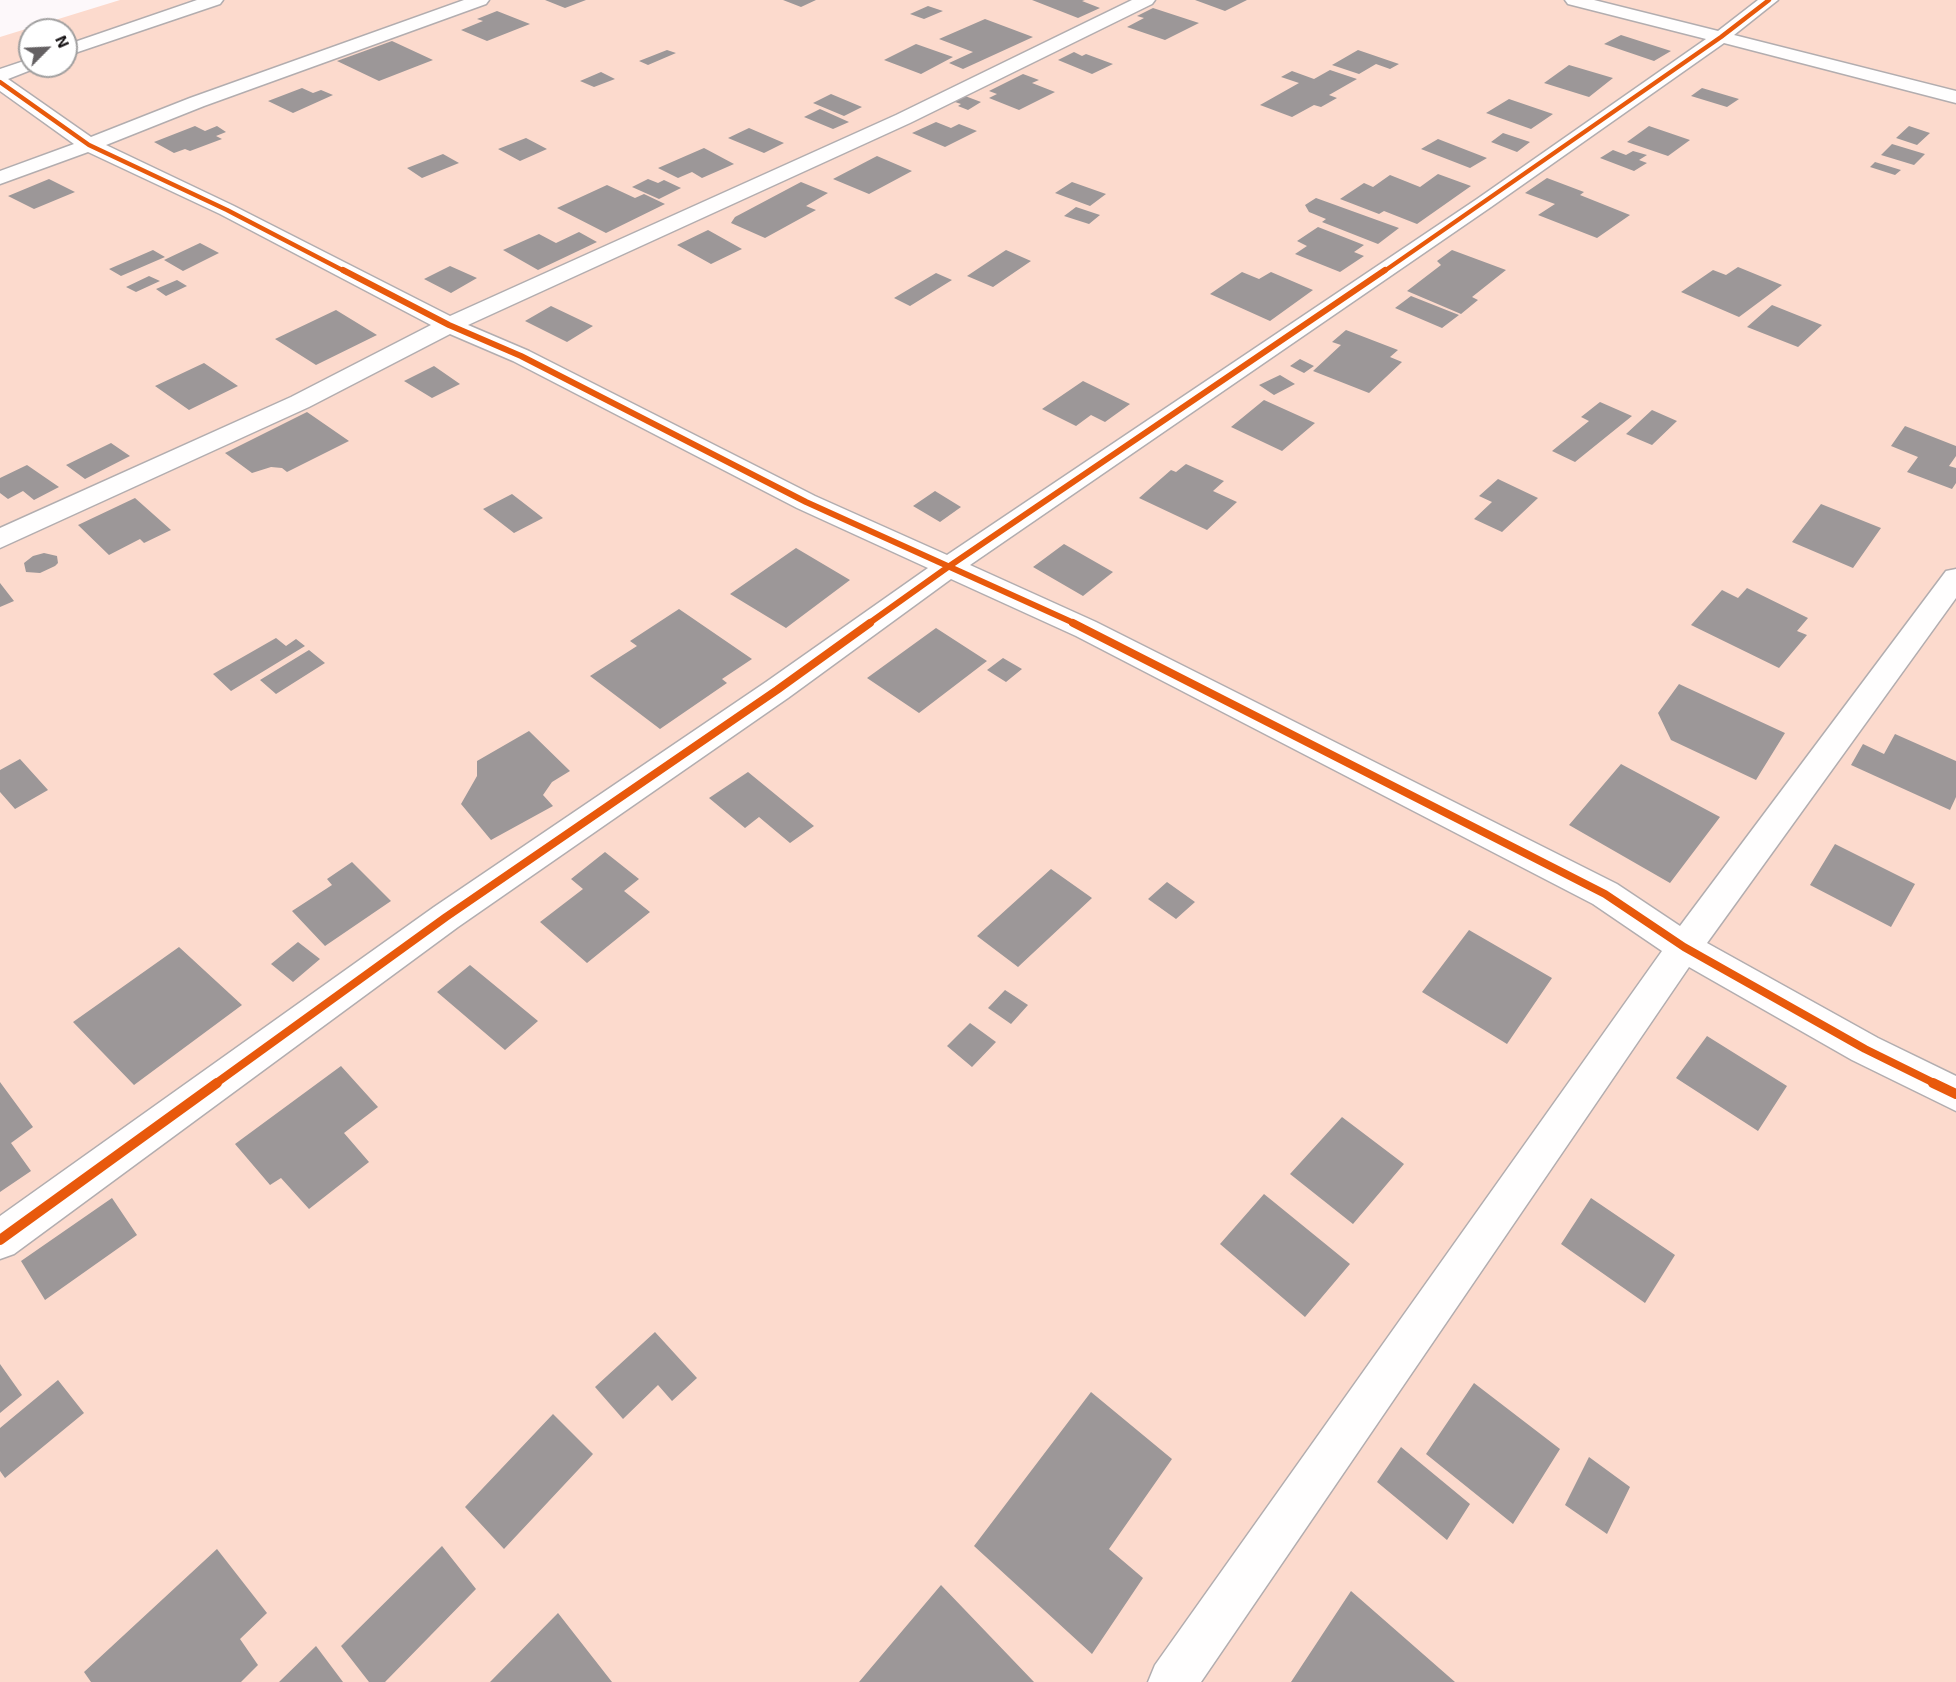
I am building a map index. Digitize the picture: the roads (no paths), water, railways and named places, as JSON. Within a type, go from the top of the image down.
[{"type":"street","points":[[78,47],[214,0]]},
{"type":"street","points":[[0,177],[89,146],[196,102],[480,0]]},
{"type":"street","points":[[0,539],[94,494],[300,402],[450,325],[903,119],[1146,0]]},
{"type":"street","points":[[1574,0],[1691,32],[1721,37],[1956,97]]},
{"type":"street","points":[[0,1240],[446,917],[777,690],[948,567],[1485,203],[1721,37],[1769,0]]},
{"type":"street","points":[[0,76],[18,69]]},
{"type":"street","points":[[0,82],[89,146],[227,210],[450,325],[520,356],[806,502],[1086,629],[1605,894],[1684,947],[1865,1049],[1956,1094]]},
{"type":"street","points":[[1172,1682],[1684,947],[1956,578]]}]
